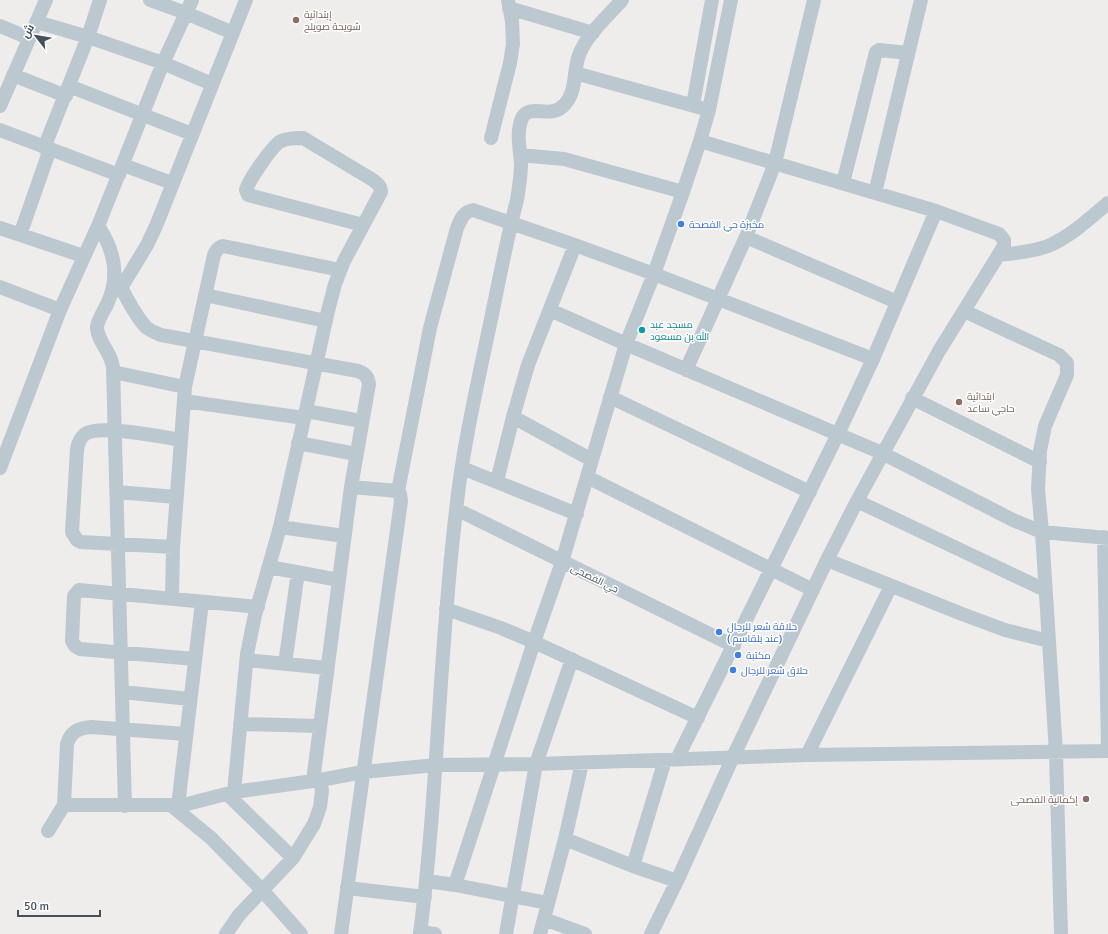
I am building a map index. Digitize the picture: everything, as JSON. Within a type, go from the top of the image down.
[{"type":"street","points":[[0,106],[8,78],[29,38],[46,0]]},
{"type":"street","points":[[20,235],[47,148],[100,0]]},
{"type":"street","points":[[150,0],[186,13],[233,33]]},
{"type":"street","points":[[0,468],[3,450],[60,310],[83,256],[98,226],[142,114],[192,0]]},
{"type":"street","points":[[121,288],[147,245],[246,0]]},
{"type":"street","points":[[435,934],[420,933],[427,881],[446,609],[456,509],[473,405],[511,222],[517,200],[520,178],[520,155],[518,147],[521,120],[525,114],[530,111],[555,112],[565,106],[572,95],[578,56],[584,43],[622,0]]},
{"type":"street","points":[[693,106],[712,0]]},
{"type":"street","points":[[455,885],[534,642],[562,562],[626,344],[654,274],[700,141],[731,0]]},
{"type":"street","points":[[875,193],[921,0]]},
{"type":"street","points":[[686,370],[746,237],[775,163],[811,1]]},
{"type":"street","points":[[491,138],[510,63],[513,44],[509,4],[593,33]]},
{"type":"street","points":[[36,22],[88,37],[163,64],[212,84]]},
{"type":"street","points":[[0,26],[29,38]]},
{"type":"street","points":[[843,183],[874,55],[879,50],[908,53]]},
{"type":"street","points":[[575,73],[708,110]]},
{"type":"street","points":[[8,78],[67,91],[142,114],[192,134]]},
{"type":"street","points":[[2,136],[120,170],[172,183]]},
{"type":"street","points":[[230,793],[240,724],[246,660],[258,607],[280,527],[335,284],[340,270],[382,192],[381,188],[373,180],[303,138],[288,138],[277,144],[262,162],[247,185],[246,190],[248,195],[363,225]]},
{"type":"street","points":[[651,934],[677,881],[733,757],[827,560],[857,501],[939,350],[1004,246],[1004,240],[999,234],[936,211],[700,141]]},
{"type":"street","points":[[520,155],[564,160],[683,192]]},
{"type":"street","points":[[999,255],[1024,252],[1049,245],[1075,229],[1108,203]]},
{"type":"street","points":[[341,934],[401,501],[398,491],[430,328],[460,220],[463,214],[473,210],[511,222],[654,274],[873,359]]},
{"type":"street","points":[[633,866],[671,760],[698,718],[838,434],[873,359],[936,211]]},
{"type":"street","points":[[98,226],[112,251],[114,275],[113,291],[108,304],[99,318],[97,328],[100,338],[110,357],[114,372],[125,806]]},
{"type":"street","points":[[0,228],[83,256]]},
{"type":"street","points":[[746,237],[897,302]]},
{"type":"street","points":[[496,482],[528,365],[575,245]]},
{"type":"street","points":[[172,599],[173,547],[184,394],[194,341],[214,255],[220,246],[223,246],[340,270]]},
{"type":"street","points":[[114,275],[145,326],[161,335],[358,371],[365,374],[368,378],[344,536],[320,726],[316,780],[322,791],[320,806],[314,824],[293,858],[239,915],[226,934]]},
{"type":"street","points":[[0,288],[60,310]]},
{"type":"street","points":[[205,295],[326,321]]},
{"type":"street","points":[[64,805],[175,806],[230,793],[364,772],[436,765],[582,763],[807,755],[1108,750],[1106,538],[1042,532],[1013,520],[882,453],[686,370],[550,310]]},
{"type":"street","points":[[964,311],[1059,356],[1067,363],[1067,375],[1046,426],[1040,451],[1038,489],[1056,752],[1061,934]]},
{"type":"street","points":[[114,372],[184,394],[305,415],[361,421]]},
{"type":"street","points":[[610,397],[810,492]]},
{"type":"street","points":[[912,398],[1040,462]]},
{"type":"street","points":[[513,417],[592,460]]},
{"type":"street","points":[[173,547],[81,542],[77,540],[72,532],[78,443],[91,431],[115,431],[181,440]]},
{"type":"street","points":[[298,443],[356,454]]},
{"type":"street","points":[[462,468],[576,514]]},
{"type":"street","points":[[587,477],[813,590]]},
{"type":"street","points":[[351,487],[398,491]]},
{"type":"street","points":[[116,492],[176,496]]},
{"type":"street","points":[[857,501],[1046,590]]},
{"type":"street","name":"حي الفصحى","points":[[456,509],[734,646]]},
{"type":"street","points":[[280,527],[344,536]]},
{"type":"street","points":[[827,560],[1005,630],[1049,641]]},
{"type":"street","points":[[269,567],[339,580]]},
{"type":"street","points":[[285,664],[298,572]]},
{"type":"street","points":[[807,755],[891,586]]},
{"type":"street","points":[[195,659],[80,649],[75,646],[72,641],[74,596],[79,590],[258,607]]},
{"type":"street","points":[[175,806],[186,734],[202,602]]},
{"type":"street","points":[[446,609],[501,628],[534,642],[698,718]]},
{"type":"street","points":[[506,934],[536,764],[572,659]]},
{"type":"street","points":[[246,660],[327,668]]},
{"type":"street","points":[[122,692],[190,699]]},
{"type":"street","points":[[240,724],[320,726]]},
{"type":"street","points":[[48,831],[64,805],[67,744],[74,732],[80,728],[91,727],[186,734]]},
{"type":"street","points":[[540,934],[565,839],[582,763]]},
{"type":"street","points":[[230,793],[293,858]]},
{"type":"street","points":[[175,806],[211,838],[262,890],[301,934]]},
{"type":"street","points":[[565,839],[633,866],[677,881]]},
{"type":"street","points":[[427,881],[548,903]]},
{"type":"street","points":[[347,888],[425,898]]},
{"type":"street","points":[[544,919],[585,934]]},
{"type":"place","name":"إبتدائية شويحة صويلح","points":[[296,20]]},
{"type":"place","name":"مخبزة حي الفصحة","points":[[681,224]]},
{"type":"place","name":"مسجد عبد الله بن مسعود","points":[[642,330]]},
{"type":"place","name":"ابتدائية حاجي ساعد","points":[[959,402]]},
{"type":"place","name":"حلاقة شعر للرجال ( عند بلقاسم)","points":[[719,632]]},
{"type":"place","name":"مكتبة","points":[[738,655]]},
{"type":"place","name":"حلاق شعر للرجال","points":[[733,670]]},
{"type":"place","name":"إكمالية الفصحى","points":[[1086,799]]}]
